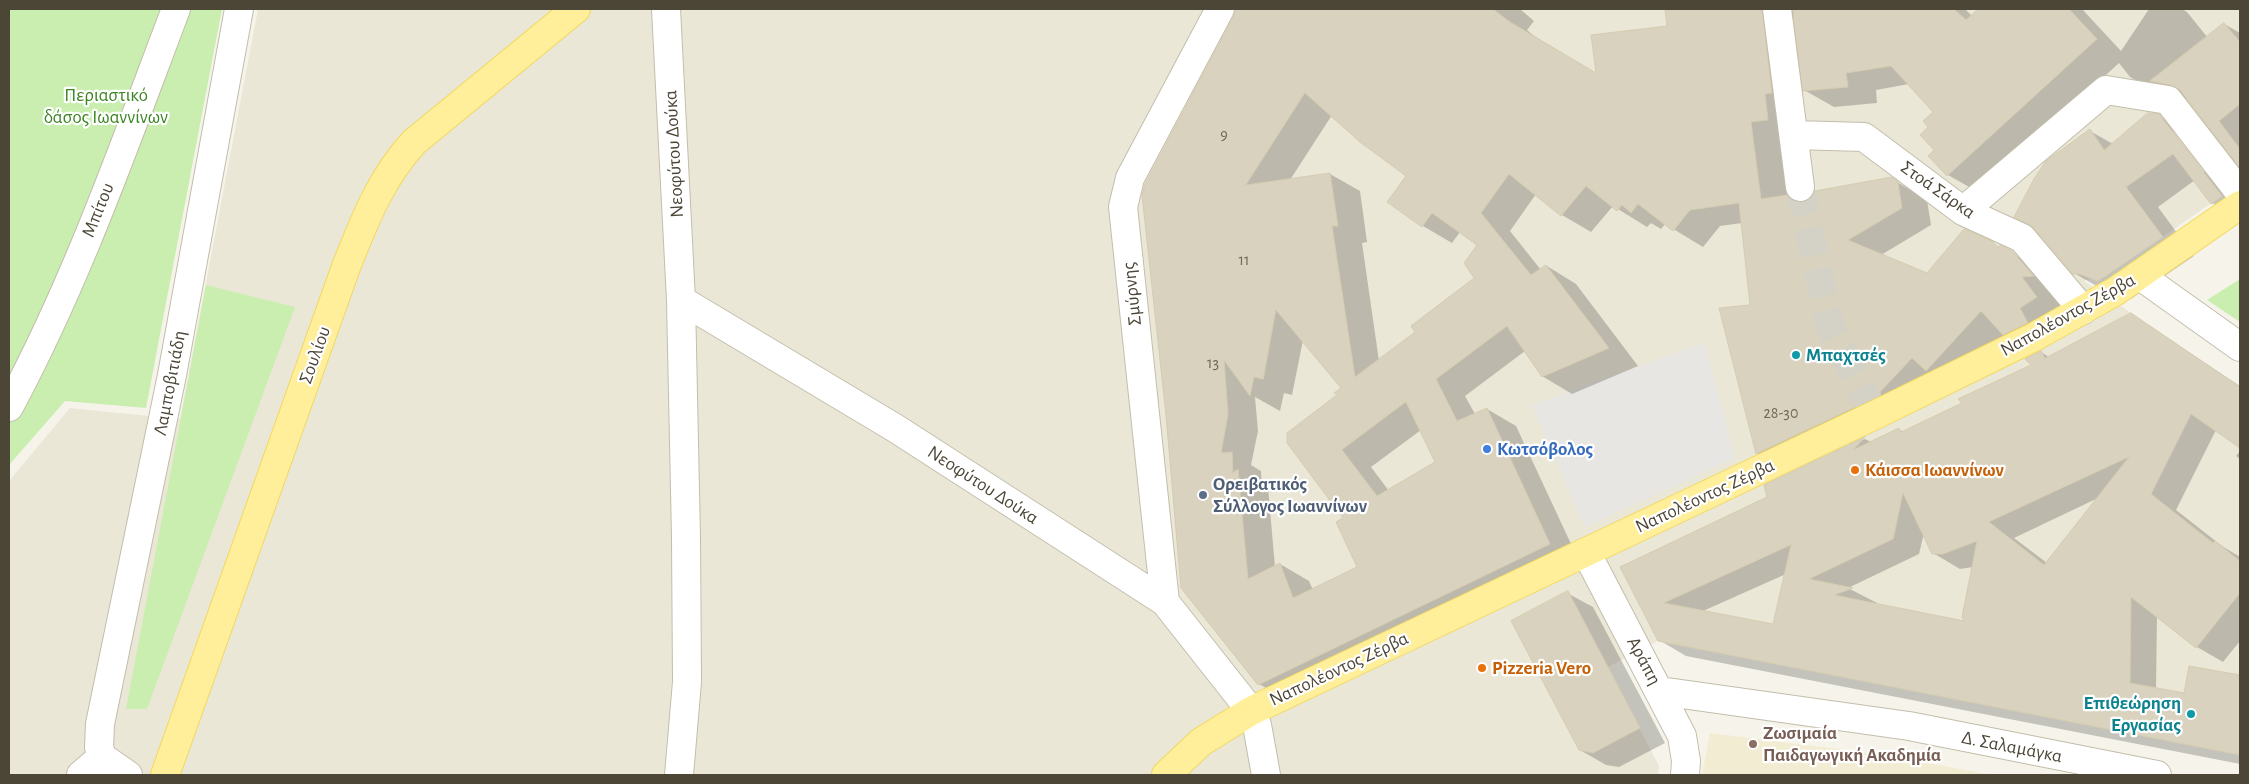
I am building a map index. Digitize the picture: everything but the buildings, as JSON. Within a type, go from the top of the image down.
[{"type":"main road","name":"Σουλίου","points":[[165,775],[346,267],[380,188],[401,157],[422,136],[576,9]]},
{"type":"main road","name":"Ναπολέοντος Ζέρβα","points":[[1166,775],[1201,742],[1251,710],[1884,411],[2034,337],[2139,276],[2240,205]]},
{"type":"street","name":"Μπίτου","points":[[9,407],[51,322],[146,92],[176,9]]},
{"type":"street","name":"Λαμποβιτιάδη","points":[[102,757],[99,747],[100,724],[174,365],[239,9]]},
{"type":"street","name":"Νεοφύτου Δούκα","points":[[666,9],[681,300],[687,682],[679,775]]},
{"type":"street","name":"Σμύρνης","points":[[1165,602],[1123,207],[1130,178],[1220,9]]},
{"type":"street","points":[[1777,9],[1800,187]]},
{"type":"street","points":[[1963,211],[2106,90],[2168,100],[2240,193]]},
{"type":"street","name":"Στοά Σάρκα","points":[[1794,135],[1864,137],[1963,211],[2022,238],[2083,310]]},
{"type":"street","points":[[2139,276],[2240,347]]},
{"type":"street","name":"Νεοφύτου Δούκα","points":[[681,300],[894,428],[1165,602],[1251,710]]},
{"type":"street","name":"Αράπη","points":[[1586,552],[1682,736],[1686,761],[1685,775]]},
{"type":"street","name":"Δ. Σαλαμάγκα","points":[[1660,691],[1909,726],[2156,775]]},
{"type":"street","points":[[1251,710],[1257,725],[1266,775]]},
{"type":"street","points":[[81,775],[102,757],[128,775]]},
{"type":"shaded area","points":[[258,9],[2240,9],[2240,183],[2127,262],[2084,281],[2240,387],[2240,755],[1658,641],[1608,667],[1659,766],[1658,775],[9,775],[9,481],[70,408],[180,419]]},
{"type":"shaded area","points":[[1704,343],[1735,458],[1585,527],[1532,405]]},
{"type":"shaded area","name":"Ζωσιμαία Παιδαγωγική Ακαδημία","points":[[1710,733],[1885,755],[1992,775],[1702,775]]},
{"type":"green space","name":"Περιαστικό δάσος Ιωαννίνων","points":[[9,9],[222,9],[146,408],[65,401],[9,465]]},
{"type":"green space","points":[[2240,279],[2240,322],[2207,300]]},
{"type":"green space","points":[[206,285],[295,307],[147,709],[126,709]]},
{"type":"tunnel","points":[[1800,187],[1830,326],[1875,415]]},
{"type":"place","name":"Μπαχτσές","points":[[1796,355]]},
{"type":"place","name":"Κωτσόβολος","points":[[1487,449]]},
{"type":"place","name":"Κάισσα Ιωαννίνων","points":[[1855,470]]},
{"type":"place","name":"Ορειβατικός Σύλλογος Ιωαννίνων","points":[[1203,495]]},
{"type":"place","name":"Pizzeria Vero","points":[[1482,668]]},
{"type":"place","name":"Επιθεώρηση Εργασίας","points":[[2191,714]]},
{"type":"place","name":"Ζωσιμαία Παιδαγωγική Ακαδημία","points":[[1753,744]]}]
